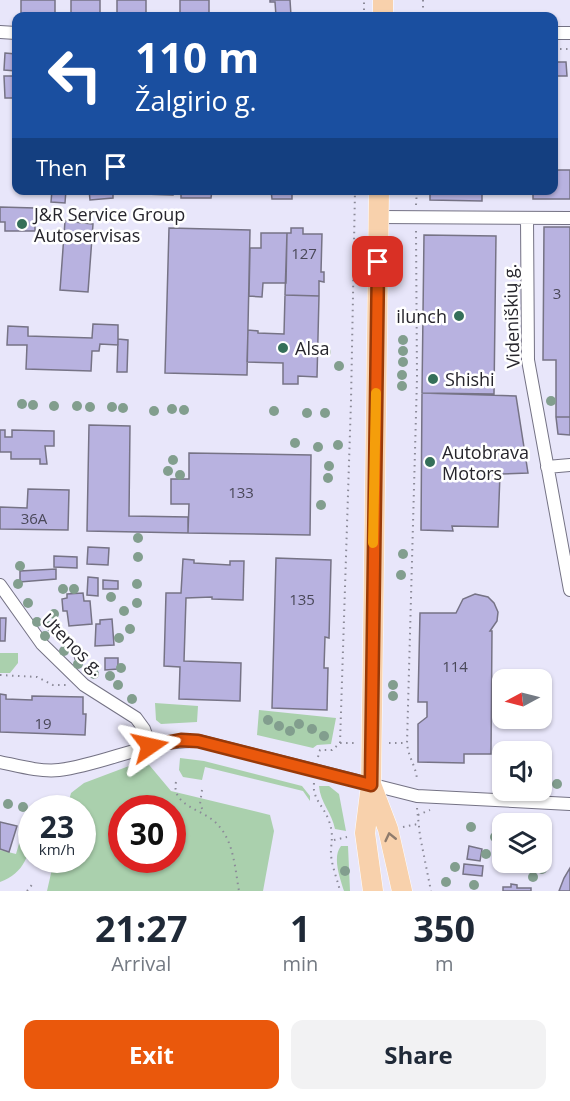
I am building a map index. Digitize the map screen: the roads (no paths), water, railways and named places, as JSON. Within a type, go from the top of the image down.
[{"type":"main road","points":[[373,891],[365,833],[371,785],[379,195]]},
{"type":"main road","points":[[371,785],[388,829],[402,891]]},
{"type":"street","points":[[379,217],[570,218]]},
{"type":"street","name":"Videniškių g.","points":[[527,218],[528,360],[570,590]]},
{"type":"street","points":[[547,467],[570,465]]},
{"type":"street","name":"Utenos g.","points":[[0,585],[33,633],[84,685],[136,718],[144,729],[150,746]]},
{"type":"street","points":[[0,762],[34,769],[59,770],[150,746],[181,740],[198,741],[417,796],[570,804]]},
{"type":"place","name":"J&R Service Group Autoservisas","points":[[22,224]]},
{"type":"place","name":"ilunch","points":[[459,316]]},
{"type":"place","name":"Alsa","points":[[283,348]]},
{"type":"place","name":"Shishi","points":[[433,379]]},
{"type":"place","name":"Autobrava Motors","points":[[430,462]]}]
